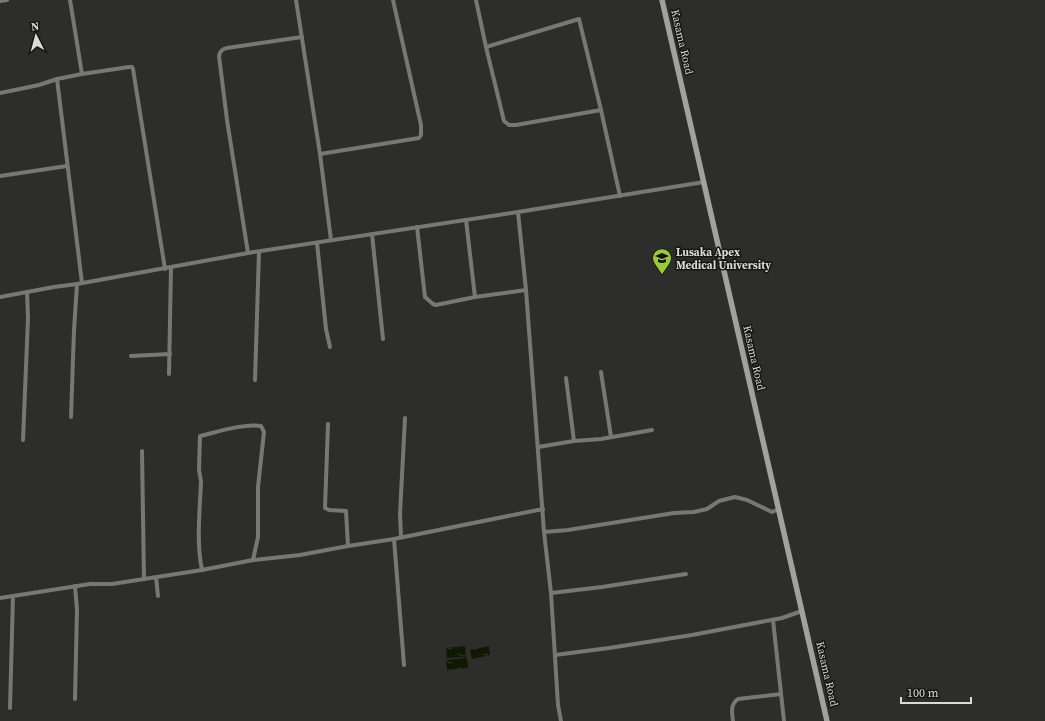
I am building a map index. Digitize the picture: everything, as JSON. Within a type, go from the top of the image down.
[{"type":"street","points":[[70,0],[82,74]]},
{"type":"street","points":[[296,0],[320,154],[331,240]]},
{"type":"street","points":[[320,154],[419,138],[422,135],[392,0]]},
{"type":"street","points":[[476,0],[504,121],[509,125],[516,125],[601,110]]},
{"type":"street","name":"Kasama Road","points":[[662,0],[828,721]]},
{"type":"street","points":[[486,47],[579,19],[620,196]]},
{"type":"street","points":[[248,253],[227,120],[219,56],[220,51],[227,48],[302,37]]},
{"type":"street","points":[[0,93],[82,74],[129,66],[132,67],[165,269]]},
{"type":"street","points":[[57,79],[79,284],[74,330],[71,417]]},
{"type":"street","points":[[0,176],[67,166]]},
{"type":"street","points":[[0,297],[165,269],[248,253],[418,228],[704,182]]},
{"type":"street","points":[[518,212],[526,290],[542,509],[551,593],[558,705],[561,721]]},
{"type":"street","points":[[466,220],[475,297]]},
{"type":"street","points":[[418,228],[425,296],[433,304],[436,305],[475,297],[526,290]]},
{"type":"street","points":[[372,234],[383,339]]},
{"type":"street","points":[[317,243],[326,329],[330,347]]},
{"type":"street","points":[[255,380],[259,252]]},
{"type":"street","points":[[169,374],[171,267]]},
{"type":"street","points":[[23,440],[28,318],[27,292]]},
{"type":"street","points":[[132,356],[170,354]]},
{"type":"street","points":[[601,372],[611,436]]},
{"type":"street","points":[[566,378],[574,442]]},
{"type":"street","points":[[401,538],[400,514],[405,418]]},
{"type":"street","points":[[328,424],[325,508],[329,510],[346,511],[348,546]]},
{"type":"street","points":[[202,570],[199,547],[201,481],[200,436],[243,426],[256,425],[261,426],[264,432],[258,487],[258,536],[254,560]]},
{"type":"street","points":[[538,447],[601,439],[611,436],[652,430]]},
{"type":"street","points":[[142,451],[144,579]]},
{"type":"street","points":[[544,532],[568,530],[674,513],[694,512],[707,509],[720,501],[735,497],[747,500],[772,512],[779,508]]},
{"type":"street","points":[[0,598],[90,584],[112,584],[254,560],[300,555],[401,538],[542,509]]},
{"type":"street","points":[[394,539],[404,665]]},
{"type":"street","points":[[551,593],[686,574]]},
{"type":"street","points":[[156,577],[158,596]]},
{"type":"street","points":[[75,586],[77,610],[75,700]]},
{"type":"street","points":[[10,708],[13,596]]},
{"type":"street","points":[[555,655],[692,636],[782,618],[802,611]]},
{"type":"street","points":[[773,620],[784,721]]},
{"type":"street","points":[[733,721],[731,709],[734,702],[738,699],[781,694]]},
{"type":"water","points":[[465,646],[466,657],[447,658],[446,648]]},
{"type":"water","points":[[489,646],[490,655],[472,659],[470,650]]},
{"type":"water","points":[[467,658],[468,668],[447,670],[446,660]]},
{"type":"place","name":"Lusaka Apex Medical University","points":[[662,275]]}]
